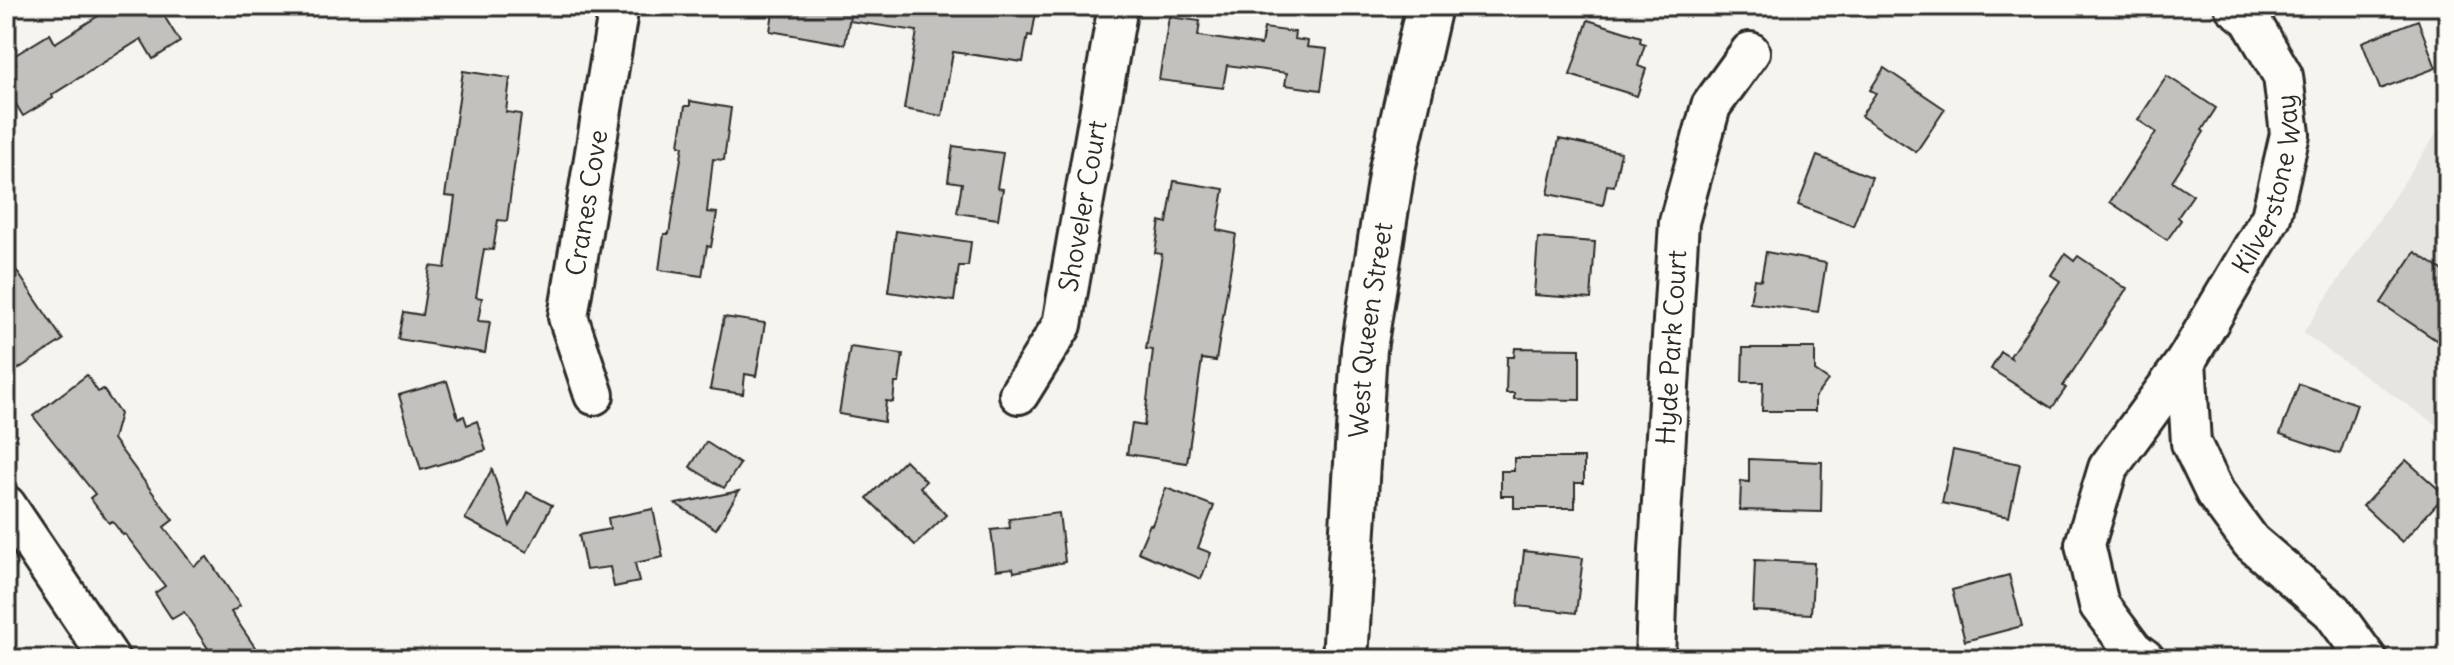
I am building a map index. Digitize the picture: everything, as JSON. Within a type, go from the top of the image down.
[{"type":"main road","name":"West Queen Street","points":[[1345,659],[1364,349],[1392,169],[1429,6]]},
{"type":"street","name":"Cranes Cove","points":[[594,395],[568,317],[619,6]]},
{"type":"street","name":"Shoveler Court","points":[[1019,394],[1062,325],[1118,6]]},
{"type":"street","name":"Kilverstone Way","points":[[2145,659],[2133,650],[2099,605],[2085,544],[2108,468],[2186,361],[2271,217],[2290,134],[2283,76],[2250,19],[2234,6]]},
{"type":"street","name":"Hyde Park Court","points":[[1655,659],[1679,222],[1711,106],[1750,52]]},
{"type":"street","points":[[2186,361],[2191,443],[2215,493],[2251,542],[2332,611],[2367,659]]},
{"type":"street","points":[[6,505],[110,659]]},
{"type":"shaded area","points":[[2448,116],[2448,433],[2303,333]]},
{"type":"building","points":[[114,6],[158,6],[180,42],[153,59],[141,39],[23,116],[6,88],[6,70],[16,64],[12,57],[50,34],[55,43]]},
{"type":"building","points":[[774,6],[1037,6],[1032,36],[1028,35],[1023,62],[953,52],[942,116],[904,109],[917,31],[849,21],[845,44],[770,31]]},
{"type":"building","points":[[1169,17],[1200,21],[1198,36],[1261,45],[1264,28],[1295,32],[1294,39],[1308,41],[1307,47],[1327,49],[1321,90],[1285,85],[1287,73],[1227,65],[1223,88],[1159,80]]},
{"type":"building","points":[[1588,20],[1641,37],[1640,42],[1645,44],[1638,66],[1646,69],[1637,96],[1570,75]]},
{"type":"building","points":[[2418,20],[2436,68],[2380,89],[2362,42]]},
{"type":"building","points":[[1884,68],[1945,109],[1916,152],[1861,116],[1876,93],[1870,90]]},
{"type":"building","points":[[463,71],[510,78],[506,112],[521,114],[507,221],[498,220],[493,250],[484,249],[476,297],[482,298],[478,321],[490,322],[485,353],[398,339],[403,312],[422,315],[430,266],[445,268],[455,197],[445,196]]},
{"type":"building","points":[[2167,76],[2216,108],[2172,181],[2193,195],[2167,240],[2110,202],[2156,132],[2138,120]]},
{"type":"building","points":[[690,101],[731,108],[724,160],[713,159],[707,212],[717,213],[702,276],[659,270],[664,234],[669,234],[683,146],[679,145],[685,106],[690,106]]},
{"type":"building","points":[[1559,139],[1621,152],[1614,186],[1607,185],[1603,205],[1548,194]]},
{"type":"building","points":[[953,146],[1003,153],[997,188],[1003,189],[998,219],[957,213],[962,183],[948,181]]},
{"type":"building","points":[[1817,156],[1872,177],[1853,226],[1798,205]]},
{"type":"building","points":[[1174,181],[1224,189],[1217,230],[1236,234],[1216,361],[1202,359],[1187,463],[1127,454],[1132,424],[1144,426],[1153,350],[1146,349],[1162,254],[1155,253],[1160,221],[1167,223]]},
{"type":"building","points":[[896,231],[971,242],[968,266],[959,266],[954,301],[888,292]]},
{"type":"building","points":[[1538,238],[1595,242],[1591,299],[1534,295]]},
{"type":"building","points":[[1766,252],[1826,263],[1818,312],[1750,303],[1754,279],[1761,280]]},
{"type":"building","points":[[2415,252],[2448,274],[2448,348],[2381,303]]},
{"type":"building","points":[[2065,254],[2074,261],[2078,256],[2127,289],[2063,386],[2066,388],[2052,408],[1991,369],[2001,352],[2011,358],[2060,281],[2051,275]]},
{"type":"building","points":[[6,255],[63,340],[6,377]]},
{"type":"building","points":[[724,317],[765,323],[756,376],[745,374],[743,394],[710,389]]},
{"type":"building","points":[[850,347],[903,354],[899,383],[895,383],[893,402],[886,401],[884,422],[839,414]]},
{"type":"building","points":[[1515,348],[1580,349],[1580,400],[1514,399],[1514,393],[1506,393],[1507,357],[1514,357]]},
{"type":"building","points":[[1743,348],[1815,348],[1815,371],[1828,380],[1815,397],[1815,411],[1762,411],[1763,382],[1742,382]]},
{"type":"building","points":[[87,375],[98,392],[103,389],[120,414],[113,439],[173,520],[164,527],[194,566],[207,557],[240,606],[231,612],[263,659],[215,659],[184,612],[172,619],[155,593],[165,586],[125,534],[112,521],[109,523],[90,498],[95,494],[33,416]]},
{"type":"building","points":[[447,381],[458,418],[464,416],[467,425],[477,421],[486,450],[421,470],[399,395]]},
{"type":"building","points":[[2299,384],[2357,404],[2340,454],[2280,434]]},
{"type":"building","points":[[706,442],[740,464],[724,488],[690,467]]},
{"type":"building","points":[[1953,450],[2020,464],[2009,517],[1942,503]]},
{"type":"building","points":[[1514,458],[1584,458],[1584,483],[1575,483],[1575,508],[1514,508],[1514,496],[1501,496],[1501,471],[1514,471]]},
{"type":"building","points":[[1749,459],[1822,462],[1821,512],[1740,510],[1741,481],[1749,482]]},
{"type":"building","points":[[905,460],[926,481],[920,487],[946,515],[915,545],[867,498]]},
{"type":"building","points":[[2406,460],[2445,495],[2402,542],[2363,506]]},
{"type":"building","points":[[492,469],[510,526],[527,492],[552,505],[527,552],[465,519]]},
{"type":"building","points":[[1166,488],[1214,506],[1198,548],[1211,553],[1201,579],[1138,552]]},
{"type":"building","points":[[739,491],[716,529],[676,504]]},
{"type":"building","points":[[653,509],[663,557],[635,563],[639,582],[614,587],[610,567],[586,570],[579,535],[610,529],[608,518]]},
{"type":"building","points":[[1059,513],[1065,562],[1014,572],[1013,568],[996,570],[991,530],[1010,528],[1009,519]]},
{"type":"building","points":[[1524,551],[1583,558],[1576,613],[1518,606]]},
{"type":"building","points":[[1755,560],[1814,563],[1811,614],[1753,611]]},
{"type":"building","points":[[2009,575],[2022,626],[1965,641],[1952,590]]}]
